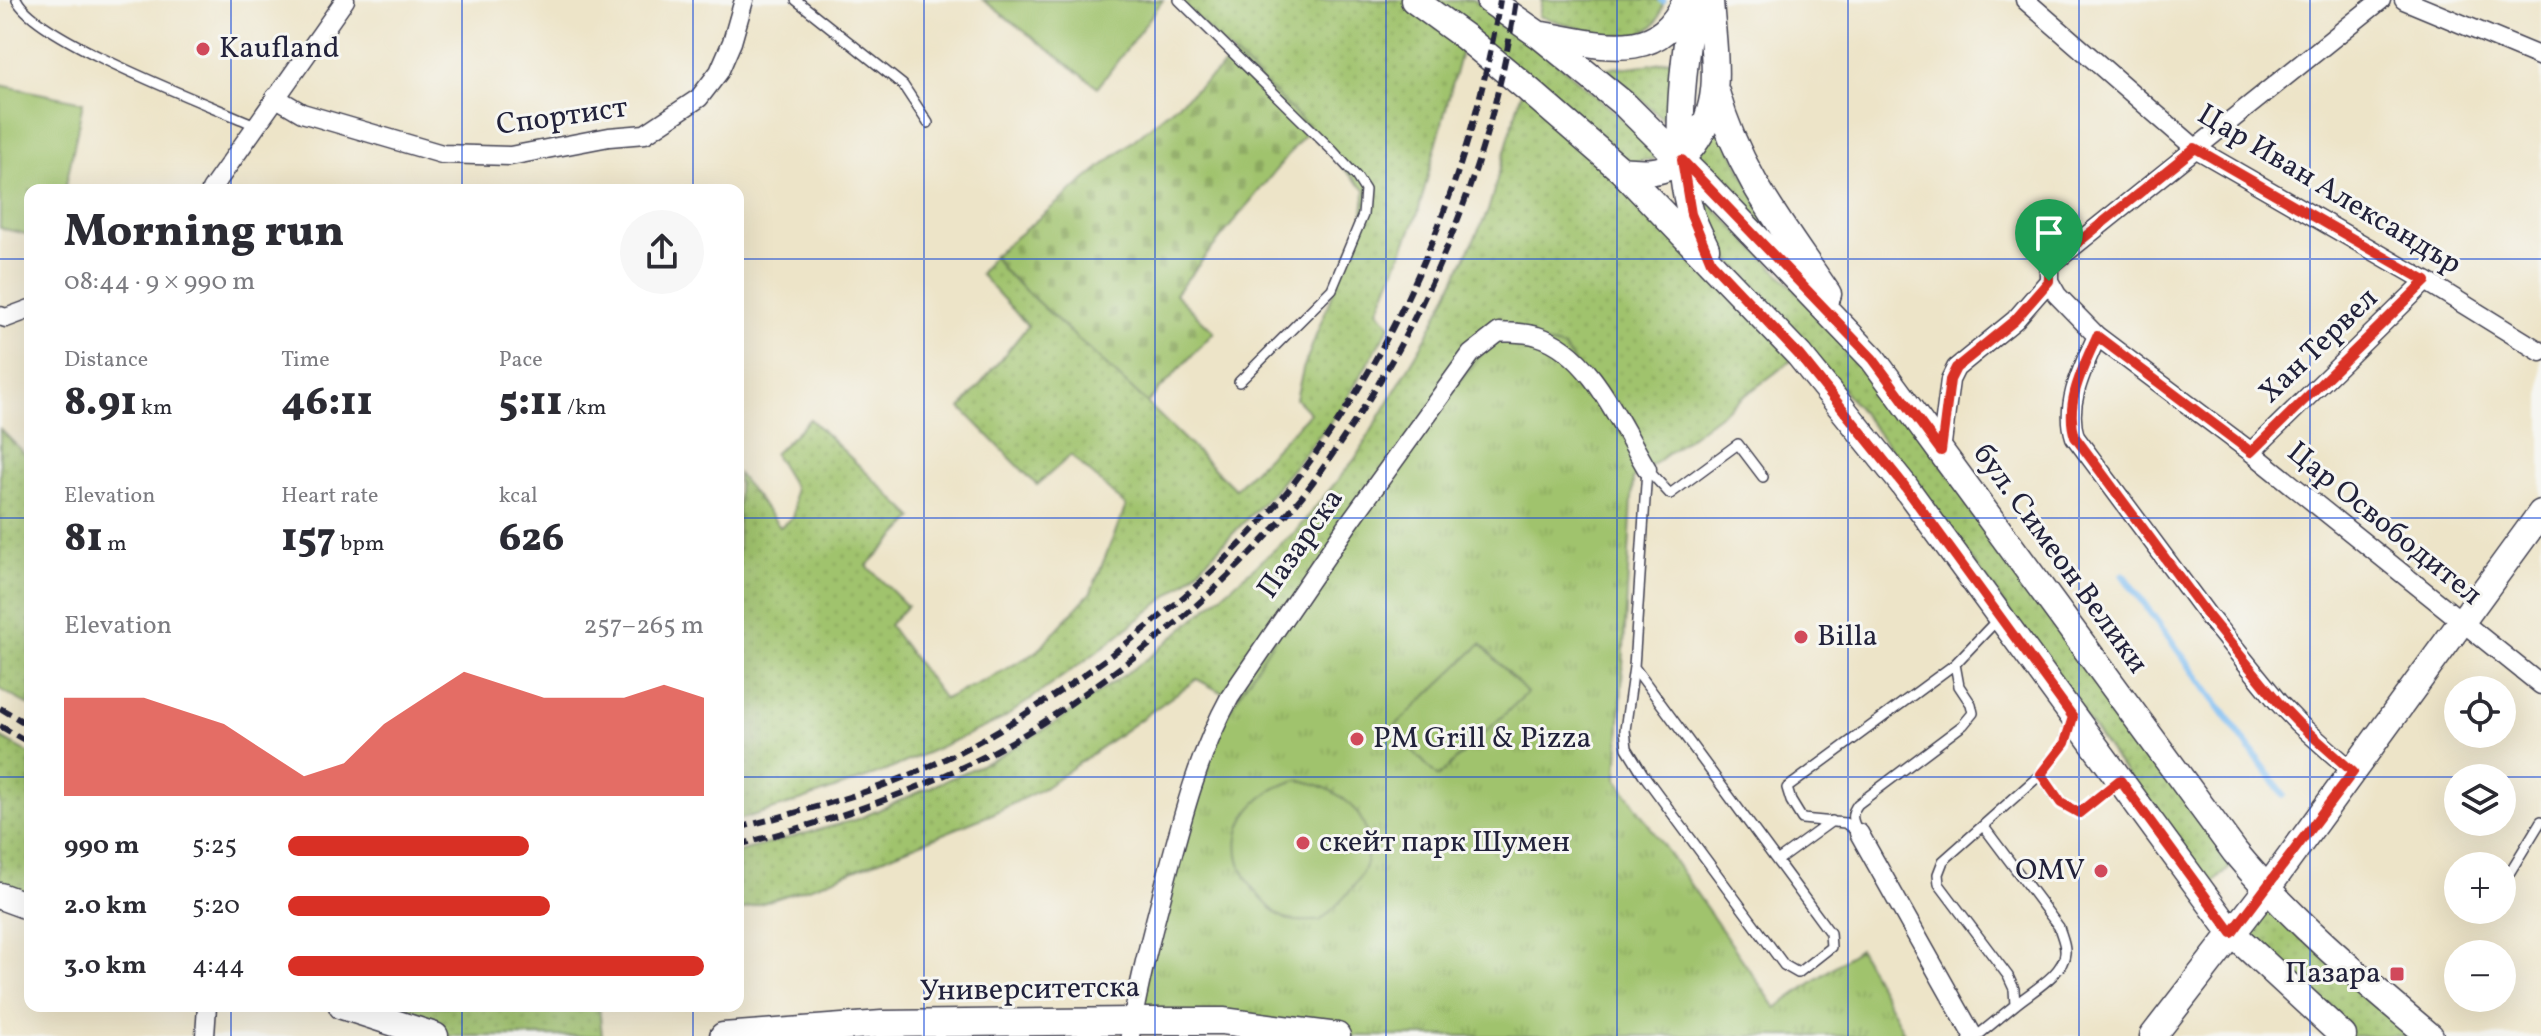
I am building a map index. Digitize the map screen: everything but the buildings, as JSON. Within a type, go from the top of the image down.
[{"type":"main road","points":[[1414,0],[1512,75],[1621,170],[1799,355],[1903,484],[2232,933],[2343,1036]]},
{"type":"main road","name":"бул. Симеон Велики","points":[[1489,0],[1539,35],[1625,105],[1873,359],[2266,890],[2372,988],[2430,1036]]},
{"type":"main road","points":[[1539,35],[1631,47],[1651,40],[1667,28],[1686,0]]},
{"type":"main road","points":[[1693,0],[1682,120],[1682,160],[1691,214],[1711,262]]},
{"type":"main road","points":[[1710,0],[1716,92],[1735,150],[1752,183],[1873,359]]},
{"type":"main road","points":[[1621,170],[1646,173],[1666,169],[1682,160],[1706,127],[1716,92]]},
{"type":"main road","points":[[2153,1036],[2266,890],[2541,513]]},
{"type":"main road","points":[[0,896],[24,905]]},
{"type":"main road","points":[[357,1012],[398,1029],[435,1036]]},
{"type":"main road","name":"Университетска","points":[[723,1036],[882,1024],[1132,1028],[1223,1021],[1337,1036]]},
{"type":"street","points":[[215,184],[345,0]]},
{"type":"street","name":"Спортист","points":[[275,97],[302,113],[442,154],[510,156],[609,137],[645,134],[699,98],[719,72],[732,42],[744,0]]},
{"type":"street","name":"Цар Иван Александър","points":[[2025,0],[2044,6],[2195,148],[2426,281],[2541,352]]},
{"type":"street","points":[[1941,451],[1950,380],[1956,368],[2015,320],[2049,281],[2049,266],[2381,0]]},
{"type":"street","points":[[2404,0],[2541,57]]},
{"type":"street","name":"Цар Освободител","points":[[2049,281],[2057,295],[2097,336],[2251,452],[2541,685]]},
{"type":"street","name":"Хан Тервел","points":[[2251,452],[2426,281]]},
{"type":"street","points":[[0,316],[6,318],[24,311]]},
{"type":"street","name":"Пазарска","points":[[1132,1028],[1140,978],[1190,790],[1216,722],[1340,535],[1471,354],[1499,332],[1536,335],[1564,348],[1590,374],[1647,469]]},
{"type":"street","points":[[2097,336],[2073,402],[2070,423],[2075,437],[2208,616],[2278,702],[2353,772]]},
{"type":"street","points":[[1859,833],[1975,1036]]},
{"type":"street","points":[[207,1012],[209,1035]]},
{"type":"street","points":[[944,1023],[1018,1036]]},
{"type":"lane","points":[[17,0],[29,16],[76,46],[255,125]]},
{"type":"lane","points":[[796,0],[903,85],[928,123]]},
{"type":"lane","points":[[1179,0],[1332,150],[1365,190],[1363,215],[1332,289],[1239,382]]},
{"type":"lane","points":[[1647,469],[1670,494],[1738,444],[1763,477]]},
{"type":"lane","points":[[1634,667],[1830,933],[1831,947],[1798,973],[1784,965],[1627,748],[1625,730],[1634,667],[1647,469]]},
{"type":"lane","points":[[1859,833],[1845,823],[1802,819],[1787,788],[1955,664],[2000,616]]},
{"type":"lane","points":[[1859,833],[1852,820],[1858,804],[1963,725],[1973,713],[1959,686],[1955,664]]},
{"type":"lane","points":[[2015,1005],[2014,989],[2008,976],[1939,884],[1938,874],[1943,861],[2041,774],[2065,743],[2073,717]]},
{"type":"lane","points":[[2041,774],[2061,803],[2079,813],[2120,780]]},
{"type":"lane","points":[[1777,861],[1832,821]]},
{"type":"lane","points":[[2516,862],[2541,821]]},
{"type":"lane","points":[[1975,1036],[2057,970],[2066,956],[2059,927],[1984,827]]},
{"type":"green space","points":[[983,0],[1163,0],[1098,87]]},
{"type":"green space","points":[[1179,0],[1474,0],[1530,39],[1666,157],[1621,164],[1799,355],[1647,469],[1230,697],[1197,679],[1044,788],[992,814],[820,884],[744,909],[744,850],[858,819],[992,760],[1058,721],[1151,656],[1296,531],[1355,459],[1427,336],[1488,211],[1524,84],[1465,37],[1418,213],[1378,310],[1390,325],[1342,408],[1273,492],[1187,581],[1097,652],[1003,719],[886,771],[744,818],[744,482],[780,527],[794,516],[794,487],[774,454],[810,419],[914,518],[867,566],[907,606],[889,625],[944,699],[988,679],[1035,653],[1091,592],[1126,506],[1071,455],[1037,485],[961,408],[1028,326],[980,274],[994,255],[1002,269],[1110,367],[1235,489],[1310,413],[1296,399],[1303,369],[1363,215],[1365,190]]},
{"type":"green space","points":[[1542,0],[1664,0],[1655,24],[1644,32],[1615,35],[1539,16]]},
{"type":"green space","points":[[1236,56],[1310,128],[1175,294],[1214,332],[1147,403],[1002,269],[994,255]]},
{"type":"green space","points":[[1681,57],[1674,129],[1606,68],[1644,66]]},
{"type":"green space","points":[[0,85],[83,102],[66,184],[24,184],[24,234],[0,228]]},
{"type":"green space","points":[[1718,124],[1779,244],[1695,157]]},
{"type":"green space","points":[[1698,191],[1866,361],[2234,864],[2208,888],[1908,470],[1792,327],[1706,235]]},
{"type":"green space","points":[[1499,332],[1564,348],[1647,469],[1633,479],[1617,779],[1776,1008],[1859,949],[1906,1036],[1337,1036],[1133,1021],[1206,746],[1349,523]]},
{"type":"green space","points":[[0,429],[24,453],[24,703],[0,689]]},
{"type":"green space","points":[[1481,644],[1527,693],[1438,777],[1392,729]]},
{"type":"green space","points":[[0,737],[24,751],[24,905],[0,896]]},
{"type":"green space","name":"скейт парк Шумен","points":[[1297,780],[1312,783],[1340,796],[1360,818],[1366,831],[1366,863],[1359,879],[1320,921],[1289,920],[1277,914],[1250,884],[1238,856],[1240,829],[1256,803],[1279,786]]},
{"type":"green space","points":[[2266,890],[2430,1036],[2343,1036],[2232,933]]},
{"type":"green space","points":[[361,1012],[600,1012],[602,1036],[435,1036]]},
{"type":"waterway","points":[[2123,575],[2283,794]]},
{"type":"railway","points":[[744,826],[895,781],[942,761],[1013,722],[1103,661],[1178,602],[1269,513],[1329,435],[1365,378],[1425,258],[1450,195],[1470,131],[1500,0]]},
{"type":"railway","points":[[744,843],[844,814],[913,789],[980,759],[1024,734],[1153,642],[1229,575],[1276,526],[1313,482],[1355,421],[1385,373],[1436,272],[1477,166],[1506,56],[1516,0]]},
{"type":"railway","points":[[0,708],[24,722]]},
{"type":"railway","points":[[0,726],[24,740]]},
{"type":"place","name":"Kaufland","points":[[203,49]]},
{"type":"place","name":"Billa","points":[[1801,637]]},
{"type":"place","name":"PM Grill & Pizza","points":[[1357,739]]},
{"type":"place","name":"скейт парк Шумен","points":[[1303,843]]},
{"type":"place","name":"OMV","points":[[2101,871]]},
{"type":"place","name":"Пазара","points":[[2397,974]]},
{"type":"route","points":[[2195,148],[2426,281],[2251,452],[2097,336],[2080,376],[2070,423],[2075,437],[2208,616],[2278,702],[2353,772],[2232,933],[2120,780],[2079,813],[2061,803],[2041,774],[2065,743],[2073,717],[1903,484],[1799,355],[1711,262],[1691,214],[1682,160],[1873,359],[1941,451],[1950,380],[1956,368],[2015,320],[2049,281],[2049,266],[2195,148]]}]
